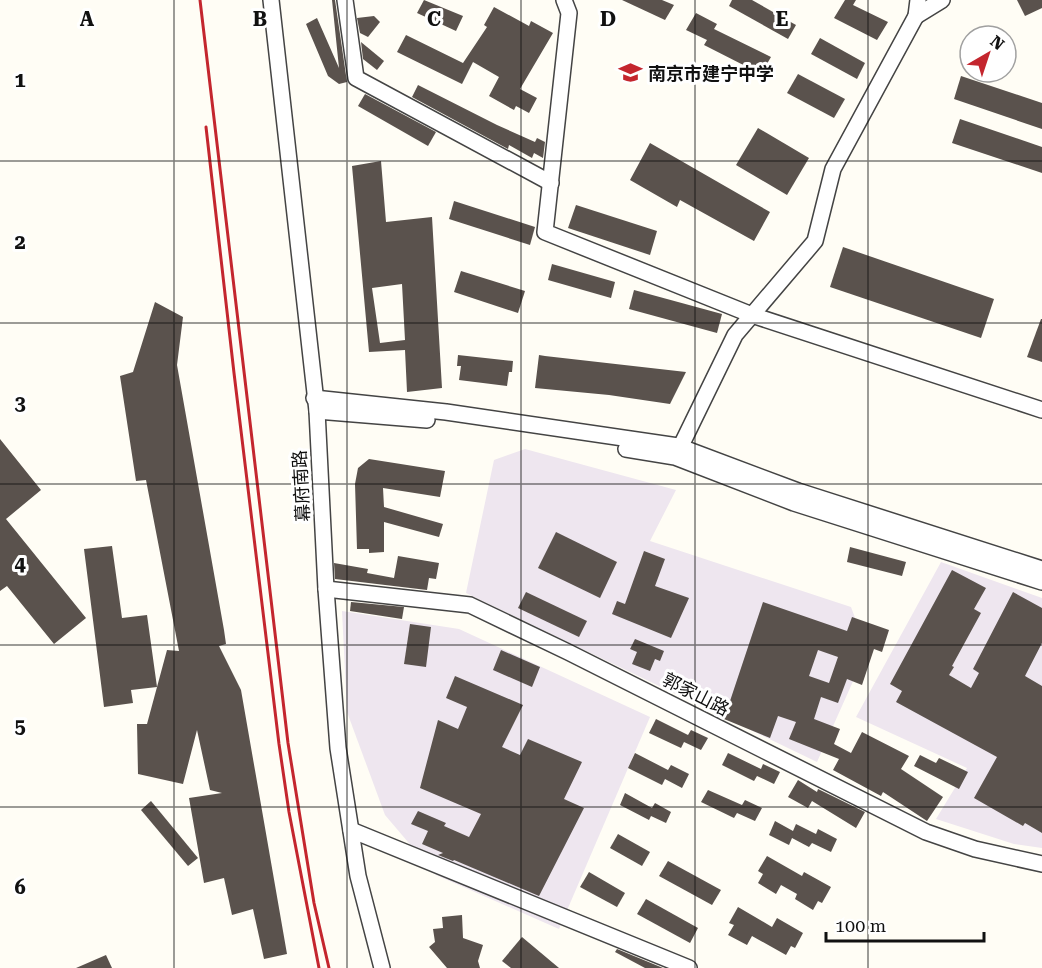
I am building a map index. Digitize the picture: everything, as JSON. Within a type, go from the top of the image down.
[{"type":"street","name":"幕府南路","points":[[271,0],[316,404],[326,589],[338,748],[358,876],[382,968]]},
{"type":"street","points":[[345,0],[356,78],[551,183]]},
{"type":"street","points":[[564,0],[569,13],[545,232],[753,315],[1042,410]]},
{"type":"street","points":[[675,457],[735,335],[815,241],[833,169],[916,16],[918,0]]},
{"type":"street","points":[[916,16],[942,0]]},
{"type":"street","points":[[316,404],[488,425],[675,457],[794,503],[1042,582]]},
{"type":"street","points":[[316,404],[446,412],[678,446],[798,491],[1042,569]]},
{"type":"street","name":"郭家山路","points":[[326,589],[470,605],[926,832],[975,849],[1042,864]]},
{"type":"street","points":[[351,830],[689,968]]},
{"type":"shaded area","points":[[525,449],[676,490],[650,541],[851,607],[867,650],[817,762],[466,593],[494,460]]},
{"type":"shaded area","points":[[941,562],[1042,598],[1042,848],[1014,844],[936,819],[967,768],[856,717]]},
{"type":"shaded area","points":[[342,611],[459,629],[650,717],[559,929],[436,875],[385,815],[347,712]]},
{"type":"building","points":[[332,0],[335,0],[347,82],[339,84],[328,76],[306,24],[317,18],[339,68]]},
{"type":"building","points":[[424,0],[463,16],[456,31],[417,13]]},
{"type":"building","points":[[622,0],[662,0],[674,5],[665,20]]},
{"type":"building","points":[[732,0],[752,0],[796,25],[788,39],[729,6]]},
{"type":"building","points":[[845,0],[856,0],[853,5],[888,22],[877,40],[834,18]]},
{"type":"building","points":[[1017,0],[1042,0],[1042,8],[1025,16]]},
{"type":"building","points":[[494,7],[529,26],[531,21],[553,33],[520,89],[537,98],[529,113],[516,106],[514,110],[489,96],[499,77],[473,62],[462,84],[397,52],[406,35],[463,63],[487,27],[484,25]]},
{"type":"building","points":[[696,13],[717,24],[714,29],[771,57],[761,74],[704,45],[707,40],[686,30]]},
{"type":"building","points":[[374,16],[380,22],[368,37],[360,33],[357,18]]},
{"type":"building","points":[[820,38],[865,63],[857,79],[811,54]]},
{"type":"building","points":[[361,42],[384,61],[377,70],[363,59]]},
{"type":"building","points":[[798,74],[845,99],[834,118],[787,93]]},
{"type":"building","points":[[959,84],[985,84],[1042,103],[1042,129],[954,99]]},
{"type":"building","points":[[418,85],[497,125],[535,142],[537,138],[545,142],[543,158],[534,153],[532,158],[509,145],[508,149],[412,97]]},
{"type":"building","points":[[365,94],[436,132],[428,146],[358,106]]},
{"type":"building","points":[[960,119],[1042,147],[1042,173],[952,143]]},
{"type":"building","points":[[758,128],[809,158],[787,195],[736,165]]},
{"type":"building","points":[[650,143],[770,212],[754,241],[680,200],[677,207],[630,180]]},
{"type":"building","points":[[381,161],[386,222],[432,217],[442,388],[407,392],[405,350],[369,352],[352,166]],"holes":[[[402,284],[405,340],[380,343],[372,288]]]},
{"type":"building","points":[[454,201],[535,227],[530,245],[449,219]]},
{"type":"building","points":[[576,205],[657,231],[650,255],[568,228]]},
{"type":"building","points":[[843,247],[994,299],[981,338],[830,287]]},
{"type":"building","points":[[552,264],[615,282],[611,298],[548,280]]},
{"type":"building","points":[[461,271],[525,291],[518,313],[454,292]]},
{"type":"building","points":[[634,290],[722,314],[717,333],[629,309]]},
{"type":"building","points":[[155,302],[183,317],[177,365],[224,630],[226,644],[219,646],[241,690],[287,954],[264,959],[253,909],[232,915],[224,878],[204,883],[189,798],[222,793],[210,790],[197,730],[183,784],[138,774],[137,724],[147,724],[167,650],[179,651],[146,480],[136,481],[120,376],[133,372]]},
{"type":"building","points":[[1042,319],[1042,362],[1027,357]]},
{"type":"building","points":[[458,355],[513,361],[507,386],[459,380],[461,366],[457,366]]},
{"type":"building","points":[[539,355],[686,372],[670,404],[535,388]]},
{"type":"building","points":[[0,439],[41,490],[6,519],[86,618],[54,644],[7,586],[0,591]]},
{"type":"building","points":[[369,459],[445,471],[440,497],[383,488],[384,507],[443,524],[439,537],[384,522],[384,552],[369,553],[369,549],[357,549],[355,484],[358,468]]},
{"type":"building","points":[[556,532],[617,562],[600,598],[538,568]]},
{"type":"building","points":[[112,546],[122,618],[147,615],[157,687],[131,690],[133,703],[104,707],[84,549]]},
{"type":"building","points":[[850,547],[906,562],[902,576],[847,562]]},
{"type":"building","points":[[644,551],[665,559],[655,586],[689,598],[671,638],[612,614],[617,601],[625,604]]},
{"type":"building","points":[[398,556],[439,563],[436,579],[429,578],[427,590],[335,579],[334,563],[368,569],[367,573],[394,578]]},
{"type":"building","points":[[952,570],[986,588],[974,609],[981,613],[949,675],[971,688],[979,673],[973,669],[1013,592],[1042,608],[1042,643],[1025,676],[1042,686],[1042,833],[1025,823],[1023,826],[974,798],[997,757],[896,702],[902,691],[890,684]]},
{"type":"building","points":[[526,592],[587,621],[579,637],[518,608]]},
{"type":"building","points":[[351,602],[404,607],[402,619],[350,611]]},
{"type":"building","points":[[763,602],[847,631],[852,617],[889,630],[882,652],[874,649],[862,685],[847,679],[838,703],[821,697],[814,719],[840,729],[834,744],[851,753],[862,732],[909,756],[901,769],[943,797],[927,821],[883,792],[881,796],[833,770],[839,759],[789,739],[796,722],[778,716],[770,738],[724,719]],"holes":[[[818,650],[838,657],[829,683],[809,676]]]},
{"type":"building","points":[[410,624],[431,627],[426,667],[404,664]]},
{"type":"building","points":[[635,639],[664,651],[660,661],[655,659],[650,671],[632,664],[637,652],[630,649]]},
{"type":"building","points":[[501,650],[540,667],[532,687],[493,670]]},
{"type":"building","points":[[455,676],[523,705],[502,747],[520,755],[528,739],[582,762],[564,799],[584,808],[539,896],[438,855],[443,853],[422,844],[428,831],[411,824],[418,811],[446,823],[444,826],[469,837],[481,814],[420,788],[438,720],[458,729],[467,707],[446,698]]},
{"type":"building","points":[[656,719],[688,735],[691,730],[708,738],[701,750],[684,742],[681,748],[649,733]]},
{"type":"building","points":[[635,753],[668,770],[671,765],[689,774],[682,788],[665,779],[662,785],[628,768]]},
{"type":"building","points":[[728,753],[761,769],[763,764],[780,772],[774,784],[757,776],[754,781],[722,765]]},
{"type":"building","points":[[920,755],[936,763],[939,758],[968,772],[959,789],[914,766]]},
{"type":"building","points":[[798,780],[817,792],[818,789],[865,812],[856,828],[812,801],[808,808],[788,797]]},
{"type":"building","points":[[708,790],[742,805],[745,800],[762,808],[755,821],[737,813],[734,818],[701,802]]},
{"type":"building","points":[[625,793],[652,808],[655,803],[671,812],[666,823],[651,816],[649,820],[620,805]]},
{"type":"building","points":[[151,801],[198,858],[188,866],[141,810]]},
{"type":"building","points":[[775,821],[793,831],[796,824],[816,834],[818,829],[837,839],[831,852],[812,843],[809,847],[792,838],[789,845],[769,835]]},
{"type":"building","points":[[618,834],[650,852],[642,866],[610,848]]},
{"type":"building","points":[[767,856],[802,876],[804,872],[831,887],[822,903],[818,901],[813,910],[795,899],[797,894],[781,885],[776,894],[758,883],[763,874],[758,871]]},
{"type":"building","points":[[668,861],[721,890],[712,905],[659,876]]},
{"type":"building","points":[[589,872],[625,893],[617,907],[580,887]]},
{"type":"building","points":[[646,899],[698,928],[690,943],[637,914]]},
{"type":"building","points":[[738,907],[772,927],[777,918],[803,933],[795,948],[791,946],[786,955],[752,936],[747,945],[728,935],[734,925],[729,923]]},
{"type":"building","points":[[462,915],[463,938],[483,945],[478,961],[480,968],[447,968],[429,947],[435,942],[433,929],[443,928],[442,917]]},
{"type":"building","points":[[522,937],[559,968],[511,968],[502,961]]},
{"type":"building","points":[[617,949],[663,968],[645,968],[615,952]]},
{"type":"building","points":[[106,955],[112,968],[76,968]]},
{"type":"railway","points":[[200,0],[288,743],[314,903],[329,968]]},
{"type":"railway","points":[[206,127],[279,744],[289,812],[319,968]]},
{"type":"place","name":"南京市建宁中学","points":[[630,73]]}]
